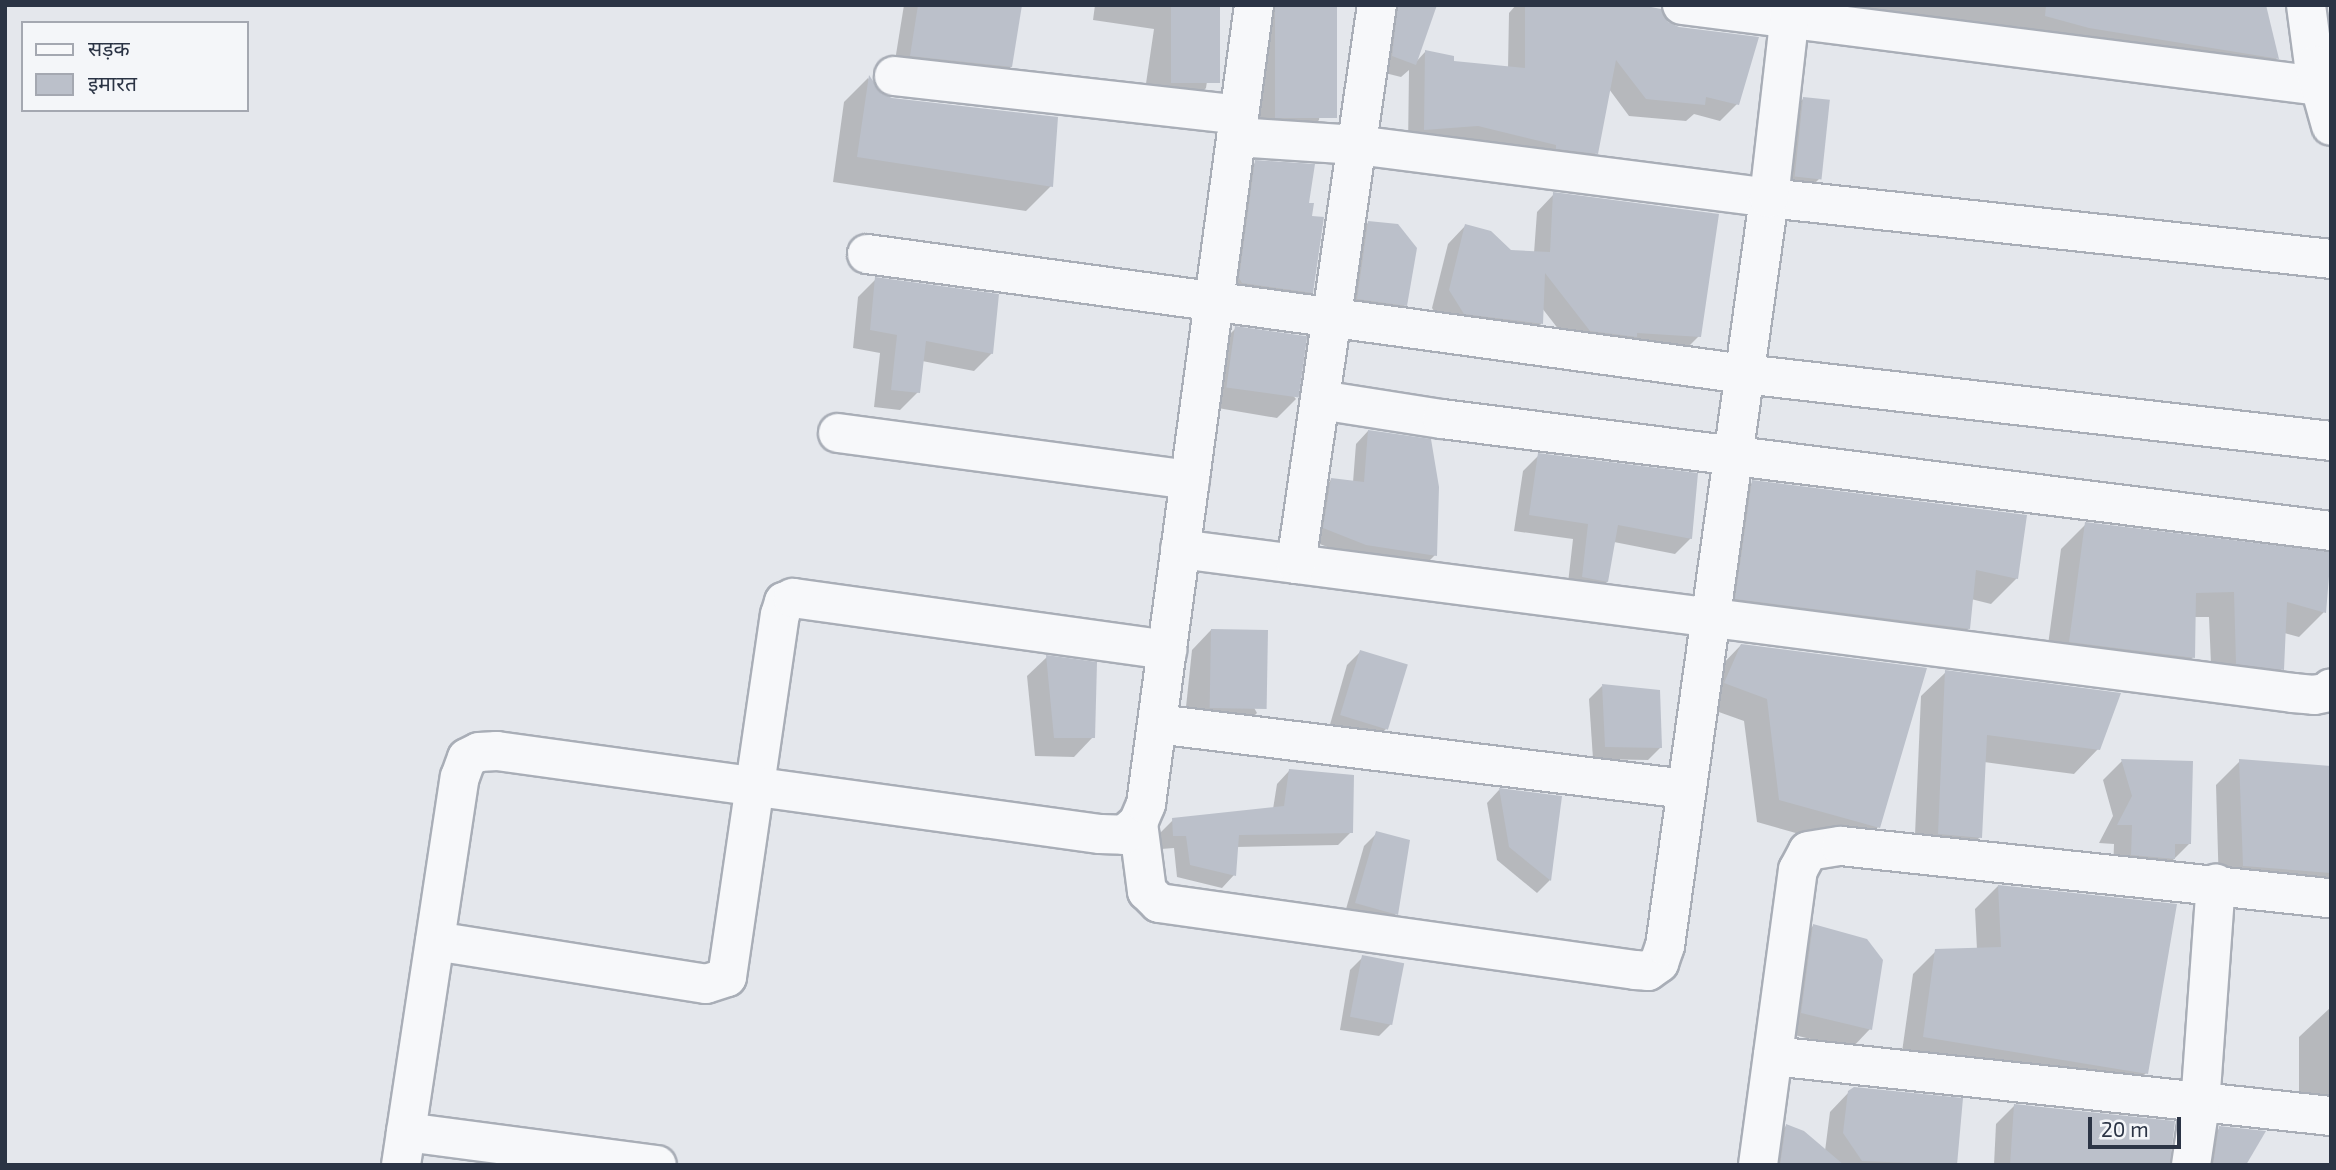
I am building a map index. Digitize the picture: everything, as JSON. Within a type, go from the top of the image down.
[{"type":"street","points":[[657,1165],[403,1149],[460,777],[467,758],[479,752],[1100,834],[1124,835],[1138,823],[1146,804],[1254,5]]},
{"type":"street","points":[[1296,564],[1377,5]]},
{"type":"street","points":[[1682,5],[1790,12],[2319,86]]},
{"type":"street","points":[[2306,5],[2319,86],[2331,126]]},
{"type":"street","points":[[1138,823],[1147,891],[1159,903],[1648,971],[1660,962],[1665,946],[1769,198],[1790,12]]},
{"type":"street","points":[[894,76],[1357,145],[1769,198],[2331,259]]},
{"type":"street","points":[[867,254],[1744,374],[2331,441]]},
{"type":"street","points":[[1320,400],[1732,457],[2331,531]]},
{"type":"street","points":[[838,433],[1190,480]]},
{"type":"street","points":[[1180,549],[1710,621],[2293,693],[2330,691]]},
{"type":"street","points":[[435,941],[718,983],[727,977],[758,787],[780,615],[784,602],[793,598],[1167,650]]},
{"type":"street","points":[[1157,724],[1686,789]]},
{"type":"street","points":[[1758,1165],[1798,870],[1808,851],[1841,846],[2331,898]]},
{"type":"street","points":[[2191,1165],[2200,1105],[2216,884]]},
{"type":"street","points":[[1773,1056],[2200,1105],[2331,1116]]},
{"type":"building","points":[[918,5],[1022,5],[1012,67],[910,56]]},
{"type":"building","points":[[1171,5],[1220,5],[1220,83],[1171,83]]},
{"type":"building","points":[[1275,5],[1337,5],[1337,118],[1275,118]]},
{"type":"building","points":[[1398,5],[1437,5],[1416,65],[1392,56]]},
{"type":"building","points":[[1525,5],[1641,5],[1661,9],[1668,22],[1679,27],[1759,37],[1739,105],[1706,97],[1705,105],[1646,99],[1616,60],[1598,154],[1556,149],[1556,145],[1478,126],[1424,130],[1425,50],[1454,56],[1454,61],[1525,68]]},
{"type":"building","points":[[2046,5],[2266,5],[2279,59],[2089,28],[2045,16]]},
{"type":"building","points":[[869,75],[881,93],[892,98],[1058,117],[1053,187],[857,157]]},
{"type":"building","points":[[1803,97],[1830,100],[1821,179],[1795,177]]},
{"type":"building","points":[[1255,160],[1315,164],[1309,203],[1314,203],[1312,216],[1324,217],[1313,293],[1242,283],[1239,278]]},
{"type":"building","points":[[1553,192],[1719,214],[1701,337],[1637,333],[1637,337],[1590,331],[1545,273],[1543,324],[1464,314],[1449,290],[1465,224],[1491,231],[1511,250],[1550,252]]},
{"type":"building","points":[[1368,221],[1398,224],[1417,248],[1407,306],[1357,299]]},
{"type":"building","points":[[875,277],[999,294],[993,354],[926,341],[920,393],[891,390],[897,335],[870,330]]},
{"type":"building","points":[[1235,326],[1307,336],[1299,398],[1226,387]]},
{"type":"building","points":[[1368,430],[1431,439],[1439,487],[1437,556],[1366,545],[1323,528],[1331,478],[1364,482]]},
{"type":"building","points":[[1538,453],[1698,473],[1692,539],[1618,525],[1608,582],[1582,577],[1588,524],[1529,515]]},
{"type":"building","points":[[1752,480],[2027,515],[2018,579],[1976,570],[1970,629],[1735,599]]},
{"type":"building","points":[[2085,522],[2331,552],[2326,613],[2287,602],[2284,670],[2236,664],[2234,592],[2196,593],[2195,658],[2069,642]]},
{"type":"building","points":[[1211,629],[1268,630],[1267,709],[1210,708]]},
{"type":"building","points":[[1741,644],[1927,668],[1880,828],[1779,800],[1767,699],[1724,683]]},
{"type":"building","points":[[1360,650],[1408,665],[1388,730],[1340,715]]},
{"type":"building","points":[[1046,655],[1097,662],[1095,738],[1054,738]]},
{"type":"building","points":[[1945,670],[2121,693],[2100,750],[1987,735],[1982,838],[1938,834]]},
{"type":"building","points":[[1602,684],[1660,690],[1662,748],[1605,747]]},
{"type":"building","points":[[2121,759],[2193,761],[2191,844],[2175,844],[2175,859],[2131,855],[2132,825],[2117,825],[2132,796]]},
{"type":"building","points":[[2239,759],[2331,766],[2331,873],[2243,866]]},
{"type":"building","points":[[1289,769],[1354,775],[1353,833],[1239,835],[1236,876],[1190,865],[1186,836],[1173,836],[1172,818],[1284,806]]},
{"type":"building","points":[[1499,788],[1562,796],[1551,881],[1509,847]]},
{"type":"building","points":[[1376,831],[1410,840],[1398,915],[1355,903]]},
{"type":"building","points":[[1998,885],[2177,904],[2148,1074],[1923,1037],[1935,949],[2001,947]]},
{"type":"building","points":[[1813,924],[1867,939],[1883,960],[1872,1030],[1801,1013]]},
{"type":"building","points":[[1362,955],[1404,963],[1392,1025],[1350,1017]]},
{"type":"building","points":[[1854,1087],[1963,1098],[1957,1165],[1862,1161],[1843,1133],[1848,1091]]},
{"type":"building","points":[[2014,1104],[2175,1121],[2170,1165],[2010,1165]]},
{"type":"building","points":[[1786,1124],[1804,1131],[1844,1165],[1780,1165]]},
{"type":"building","points":[[2219,1126],[2266,1131],[2246,1165],[2213,1165]]}]
